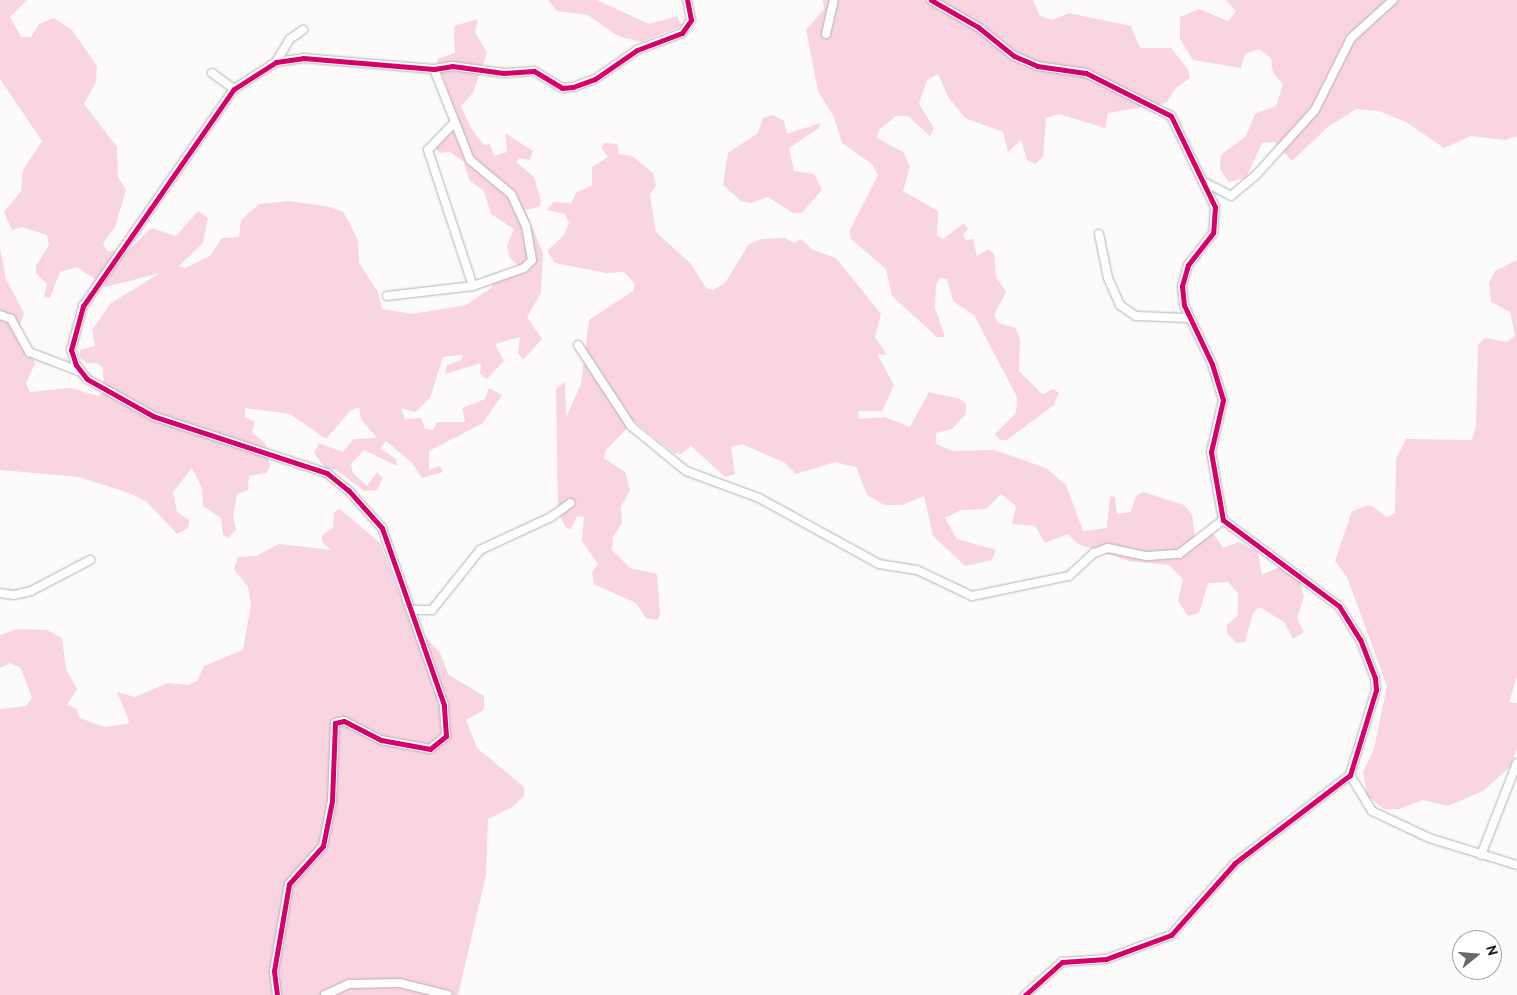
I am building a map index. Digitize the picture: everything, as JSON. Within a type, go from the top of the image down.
[{"type":"street","points":[[82,373],[71,350],[83,306],[234,89],[276,62],[303,58],[375,61],[434,69],[452,66],[504,73],[534,71],[562,88],[573,87],[595,79],[637,50],[682,33],[691,20],[687,0]]},
{"type":"street","points":[[826,34],[834,0]]},
{"type":"street","points":[[931,0],[978,27],[1014,56],[1037,66],[1086,73],[1171,116],[1215,207],[1213,233],[1188,264],[1182,286],[1189,318],[1212,364],[1223,400],[1210,452],[1223,520],[1230,529],[1309,579],[1339,606],[1360,639],[1376,690],[1350,775],[1236,863],[1171,935],[1106,959],[1062,962],[1025,995]]},
{"type":"street","points":[[1204,181],[1221,194],[1236,195],[1315,110],[1351,38],[1393,0]]},
{"type":"street","points":[[276,62],[290,39],[303,30]]},
{"type":"street","points":[[386,296],[473,286],[524,268],[532,260],[532,246],[511,194],[470,160],[453,124],[434,69]]},
{"type":"street","points":[[212,73],[234,89]]},
{"type":"street","points":[[453,124],[428,150],[473,286]]},
{"type":"street","points":[[1099,234],[1108,278],[1120,305],[1136,316],[1189,318]]},
{"type":"street","points":[[0,315],[11,319],[30,352],[82,373],[153,416],[327,473],[382,528],[444,705],[446,736],[430,748],[381,740],[344,721],[335,723],[332,801],[323,846],[289,884],[274,971],[277,995]]},
{"type":"street","points":[[578,345],[631,426],[686,471],[759,498],[879,564],[917,570],[972,596],[1069,576],[1094,553],[1108,548],[1147,556],[1179,554],[1223,520]]},
{"type":"street","points":[[412,610],[432,610],[480,550],[551,517],[570,504]]},
{"type":"street","points":[[0,593],[14,595],[31,591],[90,560]]},
{"type":"street","points":[[1481,854],[1517,763]]},
{"type":"street","points":[[1350,775],[1372,812],[1481,854],[1517,865]]},
{"type":"street","points":[[325,995],[349,984],[400,983],[448,995]]},
{"type":"shaded area","points":[[0,0],[27,0],[10,17],[21,37],[31,37],[39,24],[54,18],[72,30],[97,66],[96,82],[84,104],[117,147],[118,177],[126,190],[115,227],[103,243],[107,251],[126,253],[151,228],[176,236],[198,211],[208,218],[203,243],[179,266],[185,268],[210,256],[222,238],[239,237],[241,220],[259,204],[290,201],[330,207],[343,212],[350,224],[358,241],[359,263],[378,292],[382,309],[412,314],[466,305],[491,288],[498,274],[519,266],[510,258],[507,246],[514,229],[491,214],[484,191],[469,180],[464,162],[450,152],[439,153],[435,147],[459,126],[437,59],[455,53],[454,26],[478,19],[475,32],[487,53],[473,93],[461,106],[471,128],[484,145],[490,144],[494,156],[507,152],[505,133],[533,151],[530,160],[519,158],[516,162],[534,177],[541,201],[540,207],[525,210],[543,253],[541,293],[527,317],[542,339],[523,360],[518,353],[520,337],[495,344],[504,361],[487,379],[480,374],[481,363],[445,374],[447,365],[461,360],[463,355],[443,357],[430,398],[415,412],[401,408],[405,419],[421,418],[425,429],[433,430],[437,422],[465,422],[462,408],[485,399],[489,388],[502,395],[483,423],[429,451],[429,470],[440,466],[443,472],[422,478],[412,463],[386,441],[380,448],[396,459],[397,466],[364,450],[351,464],[353,473],[367,486],[377,472],[383,478],[377,490],[364,491],[336,470],[326,469],[314,453],[319,443],[343,452],[354,439],[377,438],[361,419],[359,407],[350,411],[326,439],[290,414],[245,408],[245,417],[255,422],[252,432],[265,443],[270,466],[266,473],[249,476],[248,490],[237,494],[233,516],[236,530],[228,538],[223,535],[221,518],[203,506],[202,488],[192,468],[173,492],[177,512],[189,520],[188,528],[177,534],[147,502],[129,493],[79,477],[0,470],[0,248],[6,279],[24,313],[20,325],[35,364],[26,383],[30,392],[71,388],[98,396],[104,392],[103,368],[97,363],[86,363],[79,356],[80,350],[95,346],[92,330],[111,303],[160,273],[106,287],[77,267],[60,272],[50,298],[44,297],[47,284],[36,273],[36,266],[49,245],[47,235],[22,227],[12,230],[4,212],[21,191],[23,170],[42,141],[0,79]]},
{"type":"shaded area","points":[[548,0],[597,0],[649,24],[677,16],[682,26],[641,42],[618,36],[588,15],[557,11]]},
{"type":"shaded area","points":[[823,0],[1033,0],[1040,16],[1052,20],[1069,13],[1131,26],[1140,48],[1171,48],[1188,69],[1190,78],[1176,88],[1166,103],[1108,113],[1105,128],[1059,114],[1046,118],[1043,157],[1035,164],[1027,160],[1021,140],[1008,152],[1003,132],[965,118],[948,97],[938,74],[927,80],[919,104],[934,128],[930,136],[908,116],[896,116],[879,130],[877,138],[903,152],[910,167],[903,191],[938,211],[937,235],[943,239],[964,223],[968,229],[963,234],[966,240],[973,239],[977,256],[988,249],[994,254],[996,277],[1006,292],[994,315],[999,323],[1015,328],[1020,339],[1019,371],[1042,394],[1054,389],[1059,393],[1054,405],[1007,440],[1000,440],[995,434],[1016,413],[1017,397],[974,315],[953,301],[947,279],[940,278],[936,285],[935,308],[945,337],[937,337],[892,296],[886,269],[851,239],[849,232],[878,175],[872,164],[842,143],[834,117],[818,91],[806,30],[824,9]]},
{"type":"shaded area","points":[[1226,0],[1517,0],[1517,136],[1505,140],[1471,136],[1444,148],[1406,122],[1379,111],[1356,109],[1328,127],[1292,161],[1275,142],[1262,143],[1246,178],[1229,182],[1220,169],[1221,155],[1246,136],[1255,114],[1276,106],[1283,84],[1273,73],[1271,58],[1259,49],[1245,54],[1241,68],[1193,60],[1180,39],[1180,17],[1199,9],[1228,21],[1236,11]]},
{"type":"shaded area","points":[[773,115],[784,121],[787,134],[820,123],[819,128],[789,148],[794,171],[814,174],[822,190],[802,213],[793,213],[768,197],[751,203],[741,201],[723,185],[728,153],[758,133],[763,118]]},
{"type":"shaded area","points":[[605,143],[617,144],[619,154],[632,156],[653,173],[656,185],[650,195],[656,232],[691,264],[706,288],[713,290],[725,283],[749,244],[762,239],[785,238],[794,243],[801,239],[813,250],[836,258],[881,314],[875,337],[887,355],[877,354],[894,385],[882,411],[858,411],[859,419],[885,417],[910,427],[929,392],[960,399],[966,404],[966,414],[952,429],[936,433],[936,444],[953,451],[994,450],[1046,468],[1066,485],[1083,531],[1107,528],[1110,496],[1115,497],[1117,514],[1131,512],[1136,496],[1143,492],[1184,505],[1192,514],[1195,537],[1201,542],[1213,533],[1223,548],[1239,542],[1258,552],[1262,575],[1279,567],[1299,579],[1304,597],[1297,618],[1304,632],[1293,639],[1284,622],[1259,607],[1253,613],[1245,642],[1237,643],[1227,633],[1227,625],[1238,615],[1238,593],[1228,582],[1208,583],[1199,613],[1188,616],[1178,601],[1183,579],[1169,565],[1129,561],[1078,544],[1068,534],[1045,543],[1035,526],[1012,524],[1016,506],[1001,494],[986,509],[961,510],[945,518],[957,539],[996,550],[992,560],[965,566],[933,536],[924,496],[902,505],[884,505],[867,495],[856,467],[835,462],[796,474],[785,463],[742,444],[731,447],[735,474],[725,477],[691,446],[681,454],[674,453],[634,421],[606,450],[604,458],[625,472],[630,490],[621,507],[622,523],[613,537],[612,550],[630,568],[657,574],[660,616],[657,620],[646,618],[636,603],[594,584],[592,572],[598,564],[582,541],[584,517],[577,516],[571,529],[566,528],[558,512],[556,389],[565,382],[566,417],[581,384],[589,320],[633,291],[635,284],[624,272],[606,273],[555,263],[547,251],[564,235],[569,223],[565,214],[547,210],[554,202],[571,203],[576,193],[592,185],[592,167],[608,157],[601,147]]},
{"type":"shaded area","points":[[1517,260],[1517,677],[1509,702],[1517,703],[1517,749],[1510,767],[1483,791],[1448,806],[1423,800],[1399,809],[1384,809],[1367,796],[1363,772],[1374,749],[1387,686],[1347,577],[1335,561],[1352,511],[1370,505],[1387,517],[1395,513],[1396,459],[1406,439],[1472,440],[1476,426],[1478,345],[1485,338],[1507,342],[1515,335],[1510,312],[1491,302],[1489,283],[1495,271]]},
{"type":"shaded area","points":[[340,509],[380,543],[409,619],[440,653],[449,675],[484,696],[484,710],[466,720],[477,748],[524,787],[524,796],[512,807],[488,819],[486,875],[458,995],[0,995],[0,709],[26,706],[32,698],[21,668],[10,663],[0,668],[0,635],[18,629],[47,630],[62,638],[66,669],[77,689],[67,705],[76,708],[80,718],[104,727],[127,724],[129,721],[117,692],[135,697],[168,683],[188,685],[197,681],[204,666],[243,650],[251,604],[248,587],[234,569],[238,557],[256,556],[279,544],[331,550],[322,542],[322,535],[333,528],[334,512]]},
{"type":"cycle path","points":[[277,995],[274,971],[289,884],[323,846],[332,801],[335,723],[344,721],[381,740],[430,749],[446,736],[444,705],[382,528],[349,491],[327,473],[153,416],[87,379],[76,365],[71,350],[83,306],[234,89],[276,62],[303,58],[434,69],[452,66],[504,73],[534,71],[562,88],[573,87],[595,79],[637,50],[682,33],[691,20],[687,0]]},
{"type":"cycle path","points":[[931,0],[978,27],[1014,56],[1037,66],[1086,73],[1171,116],[1215,207],[1213,233],[1188,265],[1182,286],[1184,305],[1212,364],[1223,400],[1211,452],[1223,520],[1339,606],[1360,639],[1375,678],[1376,690],[1350,775],[1235,863],[1171,935],[1106,959],[1062,962],[1025,995]]}]
